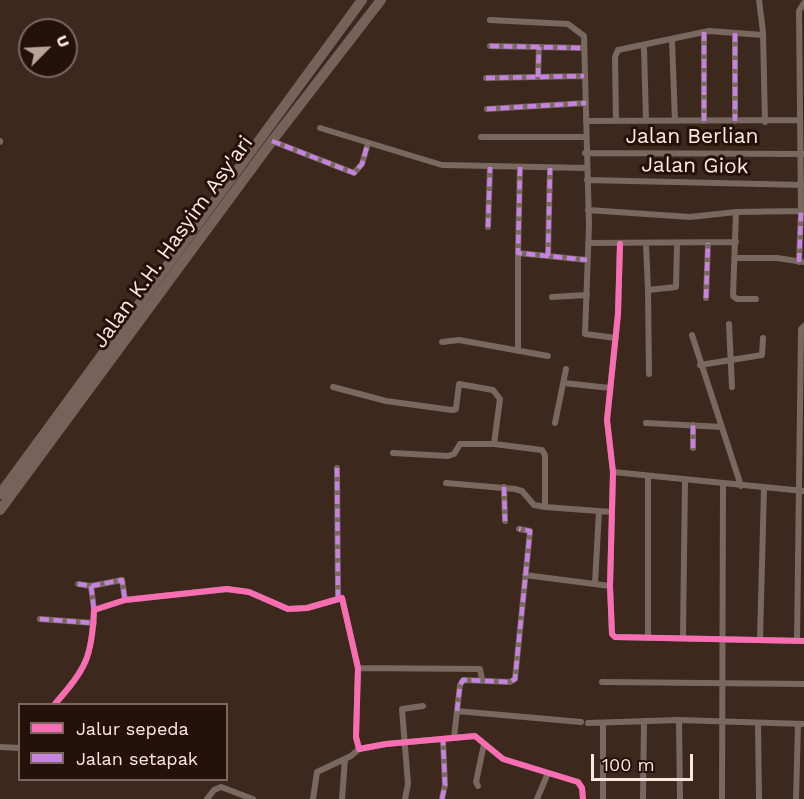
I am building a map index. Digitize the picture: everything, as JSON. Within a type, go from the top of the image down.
[{"type":"highway","name":"Jalan K.H. Hasyim Asy'ari","points":[[0,494],[362,0]]},
{"type":"highway","name":"Jalan K.H. Hasyim Asy'ari","points":[[0,510],[272,141],[381,0]]},
{"type":"street","points":[[759,0],[763,35],[765,122]]},
{"type":"street","points":[[736,258],[777,258],[801,262],[803,185],[799,11],[804,3]]},
{"type":"street","points":[[490,20],[568,24],[582,33],[588,210],[585,334],[616,338]]},
{"type":"street","points":[[616,121],[616,53],[628,48],[704,32],[763,35]]},
{"type":"street","points":[[704,32],[704,121]]},
{"type":"street","points":[[735,33],[735,121]]},
{"type":"street","points":[[672,40],[675,121]]},
{"type":"street","points":[[490,46],[584,48]]},
{"type":"street","points":[[644,46],[646,121]]},
{"type":"street","points":[[538,77],[539,47]]},
{"type":"street","points":[[486,78],[584,76]]},
{"type":"street","points":[[487,109],[586,104]]},
{"type":"street","points":[[586,121],[765,122],[800,120]]},
{"type":"street","points":[[320,128],[426,162],[490,167],[586,168]]},
{"type":"street","points":[[482,137],[586,137]]},
{"type":"street","points":[[272,141],[354,173],[362,164],[368,143]]},
{"type":"street","name":"Jalan Berlian","points":[[585,153],[802,154]]},
{"type":"street","points":[[488,227],[490,167]]},
{"type":"street","points":[[518,351],[520,167]]},
{"type":"street","points":[[548,256],[550,168]]},
{"type":"street","name":"Jalan Giok","points":[[587,180],[803,185]]},
{"type":"street","points":[[588,210],[690,217],[736,212],[801,211]]},
{"type":"street","points":[[736,212],[733,296],[737,299],[756,299]]},
{"type":"street","points":[[588,243],[735,242]]},
{"type":"street","points":[[705,297],[708,243]]},
{"type":"street","points":[[620,244],[616,338],[607,429],[613,472],[610,586],[611,630],[614,636],[683,636],[800,641],[802,491],[800,359],[801,329],[804,326]]},
{"type":"street","points":[[646,244],[649,374]]},
{"type":"street","points":[[648,290],[676,287],[677,244]]},
{"type":"street","points":[[518,253],[587,260]]},
{"type":"street","points":[[552,297],[587,295]]},
{"type":"street","points":[[729,324],[732,387]]},
{"type":"street","points":[[692,335],[700,365],[739,472],[741,486]]},
{"type":"street","points":[[700,365],[762,355],[763,338]]},
{"type":"street","points":[[442,342],[459,340],[548,356]]},
{"type":"street","points":[[555,423],[566,369]]},
{"type":"street","points":[[564,383],[610,388]]},
{"type":"street","points":[[333,387],[386,401],[452,410],[456,409],[459,384],[493,390],[500,399],[494,444]]},
{"type":"street","points":[[646,423],[722,427]]},
{"type":"street","points":[[693,425],[693,448]]},
{"type":"street","points":[[393,453],[448,456],[454,454],[460,444],[494,444],[542,450],[545,455],[545,507]]},
{"type":"street","points":[[337,468],[338,597]]},
{"type":"street","points":[[613,472],[802,491]]},
{"type":"street","points":[[648,476],[648,637]]},
{"type":"street","points":[[683,636],[685,480]]},
{"type":"street","points":[[446,483],[522,490],[534,505],[545,507],[612,512]]},
{"type":"street","points":[[722,799],[723,484]]},
{"type":"street","points":[[504,487],[505,521]]},
{"type":"street","points":[[760,640],[764,488]]},
{"type":"street","points":[[595,584],[598,511]]},
{"type":"street","points":[[454,738],[460,682],[515,679],[530,530],[519,529]]},
{"type":"street","points":[[525,575],[610,586]]},
{"type":"street","points":[[78,584],[91,586],[123,581],[125,600]]},
{"type":"street","points":[[57,703],[86,664],[94,623],[91,586]]},
{"type":"street","points":[[94,610],[125,600],[234,589],[260,597],[278,606],[296,609],[338,597],[343,599],[358,668],[356,737],[359,749]]},
{"type":"street","points":[[40,619],[94,623]]},
{"type":"street","points":[[358,668],[480,669],[482,680]]},
{"type":"street","points":[[602,682],[804,684]]},
{"type":"street","points":[[405,799],[408,784],[403,708],[423,706]]},
{"type":"street","points":[[457,711],[603,723],[679,720],[801,724],[796,799]]},
{"type":"street","points":[[679,720],[680,799]]},
{"type":"street","points":[[643,799],[644,721]]},
{"type":"street","points":[[603,723],[603,799]]},
{"type":"street","points":[[758,723],[759,799]]},
{"type":"street","points":[[313,799],[317,772],[345,759],[359,749],[475,736],[502,759],[578,782],[582,788],[583,799]]},
{"type":"street","points":[[442,799],[445,785],[443,740]]},
{"type":"street","points":[[478,786],[476,782],[484,744]]},
{"type":"street","points":[[0,747],[18,748]]},
{"type":"street","points":[[342,799],[345,759]]},
{"type":"street","points":[[537,799],[548,773]]},
{"type":"street","points":[[207,799],[214,790],[221,787],[248,798]]},
{"type":"marked path","points":[[704,32],[704,121]]},
{"type":"marked path","points":[[735,33],[735,121]]},
{"type":"marked path","points":[[490,46],[584,48]]},
{"type":"marked path","points":[[538,77],[539,47]]},
{"type":"marked path","points":[[486,78],[584,76]]},
{"type":"marked path","points":[[487,109],[586,103]]},
{"type":"marked path","points":[[272,141],[354,173],[362,164],[368,143]]},
{"type":"marked path","points":[[488,227],[490,167]]},
{"type":"marked path","points":[[520,167],[518,253],[587,260]]},
{"type":"marked path","points":[[548,256],[550,168]]},
{"type":"marked path","points":[[799,262],[801,211]]},
{"type":"marked path","points":[[706,298],[708,243]]},
{"type":"marked path","points":[[693,425],[693,448]]},
{"type":"marked path","points":[[337,468],[338,597]]},
{"type":"marked path","points":[[504,487],[505,521]]},
{"type":"marked path","points":[[457,711],[460,685],[463,680],[510,682],[515,679],[530,531],[519,529]]},
{"type":"marked path","points":[[78,584],[91,586],[122,580],[125,600]]},
{"type":"marked path","points":[[91,586],[94,610]]},
{"type":"marked path","points":[[40,619],[94,623]]},
{"type":"marked path","points":[[442,799],[445,785],[443,740]]},
{"type":"cycle path","points":[[620,244],[618,314],[607,420],[613,472],[610,586],[612,634],[615,637],[804,641]]},
{"type":"cycle path","points":[[56,703],[74,681],[85,661],[91,640],[94,610],[125,600],[227,589],[249,592],[288,609],[307,608],[342,598],[358,668],[356,737],[359,749],[386,744],[475,736],[503,759],[578,782],[582,788],[583,799]]}]
